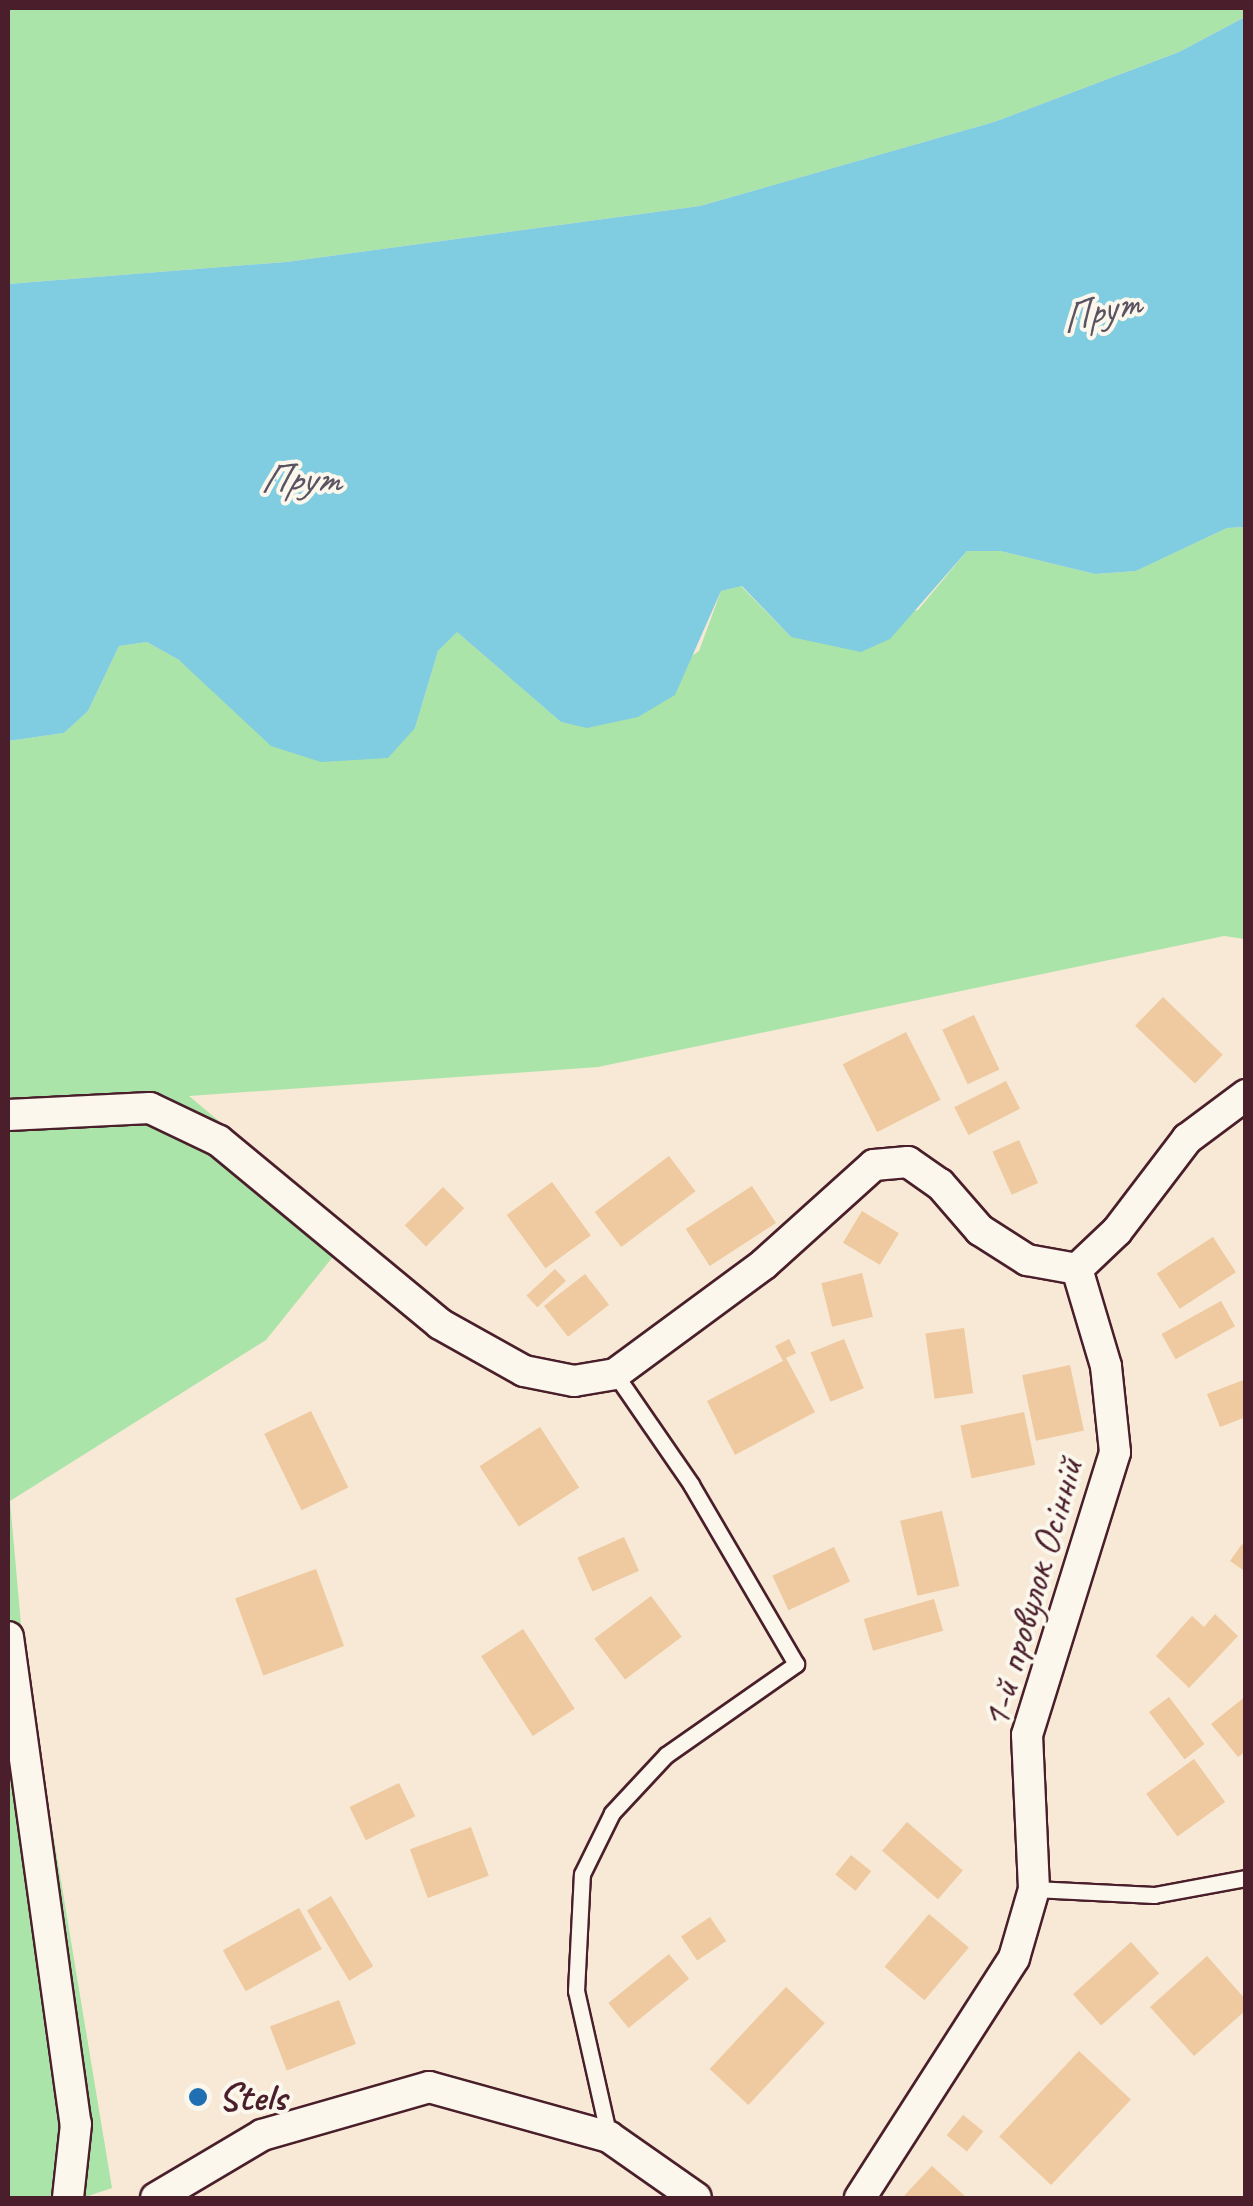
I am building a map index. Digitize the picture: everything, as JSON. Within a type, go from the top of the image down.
[{"type":"street","points":[[8,1115],[150,1108],[219,1141],[440,1324],[524,1370],[574,1381],[615,1374],[764,1264],[874,1164],[908,1162],[1011,1250],[1077,1269],[1117,1232],[1186,1139],[1246,1094]]},
{"type":"street","name":"1-й провулок Осінній","points":[[860,2198],[1014,1958],[1034,1890],[1027,1735],[1115,1452],[1106,1366],[1077,1269]]},
{"type":"street","points":[[8,1637],[76,2124],[68,2198]]},
{"type":"street","points":[[156,2198],[262,2135],[429,2086],[609,2137],[696,2198]]},
{"type":"lane","points":[[609,2137],[576,1991],[582,1874],[612,1813],[666,1755],[796,1664],[615,1374]]},
{"type":"lane","points":[[1034,1890],[1154,1896],[1246,1878]]},
{"type":"green space","points":[[8,8],[1245,8],[1245,17],[1179,52],[994,122],[700,206],[286,262],[8,284]]},
{"type":"green space","points":[[1245,527],[1245,939],[1224,936],[598,1067],[189,1096],[352,1233],[266,1340],[10,1501],[24,1658],[112,2188],[82,2198],[8,2198],[8,741],[64,733],[88,711],[119,646],[147,642],[179,660],[415,728],[438,651],[456,631],[561,722],[588,727],[699,651],[721,591],[741,586],[791,637],[918,610],[967,551],[1000,551],[1095,574],[1136,571],[1227,528]]},
{"type":"water","name":"Прут","points":[[1245,17],[1245,527],[1227,528],[1136,571],[1095,574],[1000,551],[967,551],[890,639],[861,652],[791,637],[742,586],[721,591],[675,695],[638,717],[587,728],[561,722],[457,632],[438,651],[415,728],[388,758],[321,762],[271,746],[179,660],[147,642],[119,646],[88,711],[64,733],[8,741],[8,284],[286,262],[700,206],[994,122],[1179,52]]},
{"type":"building","points":[[1163,997],[1223,1055],[1195,1083],[1135,1026]]},
{"type":"building","points":[[974,1015],[999,1069],[968,1084],[942,1030]]},
{"type":"building","points":[[906,1032],[941,1100],[877,1132],[843,1064]]},
{"type":"building","points":[[1006,1081],[1020,1109],[968,1135],[954,1107]]},
{"type":"building","points":[[1019,1140],[1038,1183],[1012,1195],[993,1152]]},
{"type":"building","points":[[669,1156],[695,1191],[621,1247],[595,1212]]},
{"type":"building","points":[[552,1182],[591,1235],[545,1268],[507,1215]]},
{"type":"building","points":[[752,1186],[776,1223],[710,1266],[686,1229]]},
{"type":"building","points":[[443,1187],[464,1208],[426,1246],[405,1225]]},
{"type":"building","points":[[862,1211],[899,1233],[880,1265],[843,1243]]},
{"type":"building","points":[[1213,1237],[1236,1272],[1180,1309],[1157,1273]]},
{"type":"building","points":[[555,1269],[566,1281],[537,1307],[526,1296]]},
{"type":"building","points":[[862,1273],[873,1317],[832,1327],[821,1283]]},
{"type":"building","points":[[585,1274],[609,1305],[568,1337],[544,1306]]},
{"type":"building","points":[[1221,1301],[1235,1326],[1176,1359],[1162,1334]]},
{"type":"building","points":[[964,1328],[973,1393],[935,1399],[925,1333]]},
{"type":"building","points":[[789,1339],[796,1353],[786,1358],[815,1412],[735,1455],[707,1401],[783,1361],[775,1346]]},
{"type":"building","points":[[844,1339],[864,1388],[830,1402],[811,1352]]},
{"type":"building","points":[[1070,1365],[1084,1431],[1036,1441],[1022,1375]]},
{"type":"building","points":[[1246,1379],[1246,1417],[1220,1427],[1207,1394]]},
{"type":"building","points":[[311,1411],[348,1487],[302,1510],[264,1434]]},
{"type":"building","points":[[1024,1412],[1035,1465],[972,1478],[960,1426]]},
{"type":"building","points":[[540,1427],[579,1487],[519,1527],[480,1466]]},
{"type":"building","points":[[942,1511],[959,1586],[917,1596],[900,1521]]},
{"type":"building","points":[[624,1537],[639,1571],[592,1592],[577,1558]]},
{"type":"building","points":[[1242,1544],[1246,1547],[1246,1572],[1230,1561]]},
{"type":"building","points":[[834,1547],[850,1581],[788,1610],[772,1576]]},
{"type":"building","points":[[316,1569],[344,1646],[263,1675],[235,1598]]},
{"type":"building","points":[[651,1596],[682,1637],[625,1679],[594,1639]]},
{"type":"building","points":[[934,1599],[943,1631],[873,1651],[864,1619]]},
{"type":"building","points":[[1215,1614],[1238,1636],[1189,1688],[1156,1656],[1192,1616],[1204,1627]]},
{"type":"building","points":[[523,1629],[575,1709],[533,1736],[481,1656]]},
{"type":"building","points":[[1246,1696],[1246,1751],[1238,1757],[1211,1724]]},
{"type":"building","points":[[1169,1697],[1205,1744],[1185,1759],[1149,1712]]},
{"type":"building","points":[[1194,1759],[1225,1802],[1177,1837],[1146,1794]]},
{"type":"building","points":[[399,1783],[415,1816],[366,1840],[350,1807]]},
{"type":"building","points":[[907,1822],[963,1871],[938,1899],[882,1851]]},
{"type":"building","points":[[471,1827],[489,1876],[428,1898],[410,1849]]},
{"type":"building","points":[[851,1855],[871,1871],[855,1891],[835,1874]]},
{"type":"building","points":[[331,1896],[373,1966],[349,1981],[307,1910]]},
{"type":"building","points":[[299,1908],[322,1949],[246,1991],[223,1950]]},
{"type":"building","points":[[929,1914],[969,1947],[924,2000],[885,1967]]},
{"type":"building","points":[[710,1917],[726,1941],[697,1961],[681,1937]]},
{"type":"building","points":[[1131,1942],[1159,1973],[1101,2025],[1073,1994]]},
{"type":"building","points":[[669,1954],[689,1979],[629,2028],[608,2003]]},
{"type":"building","points":[[1207,1956],[1246,2000],[1246,2010],[1194,2056],[1150,2007]]},
{"type":"building","points":[[786,1987],[825,2023],[748,2105],[710,2069]]},
{"type":"building","points":[[339,2000],[356,2044],[287,2070],[270,2027]]},
{"type":"building","points":[[1079,2051],[1131,2099],[1051,2185],[999,2137]]},
{"type":"building","points":[[963,2115],[983,2131],[967,2152],[947,2135]]},
{"type":"building","points":[[932,2166],[967,2198],[902,2198]]},
{"type":"place","name":"Stels","points":[[198,2097]]}]
